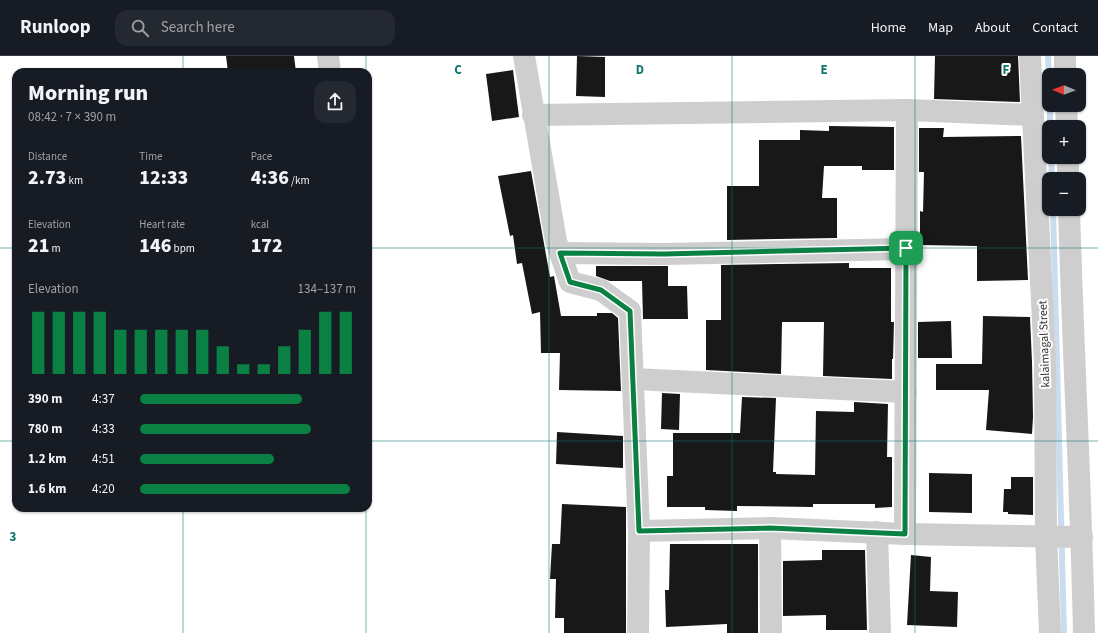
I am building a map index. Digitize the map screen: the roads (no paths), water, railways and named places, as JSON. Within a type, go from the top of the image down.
[{"type":"street","points":[[328,56],[330,68]]},
{"type":"street","points":[[524,56],[556,241],[570,282],[601,290],[630,311],[639,531],[638,633]]},
{"type":"street","name":"kalaimagal Street","points":[[1030,56],[1045,362],[1050,633]]},
{"type":"street","points":[[1065,56],[1066,68]]},
{"type":"street","points":[[533,115],[907,110],[1032,115]]},
{"type":"street","points":[[905,534],[907,110]]},
{"type":"street","points":[[1069,216],[1079,537],[1084,633]]},
{"type":"street","points":[[560,253],[664,254],[906,248]]},
{"type":"street","points":[[633,379],[906,392]]},
{"type":"street","points":[[639,531],[770,528],[905,534],[1079,537]]},
{"type":"street","points":[[770,528],[771,633]]},
{"type":"street","points":[[877,532],[880,633]]},
{"type":"waterway","points":[[1048,56],[1049,68]]},
{"type":"waterway","points":[[1050,112],[1050,120]]},
{"type":"waterway","points":[[1051,164],[1052,172]]},
{"type":"waterway","points":[[1053,216],[1064,633]]}]
